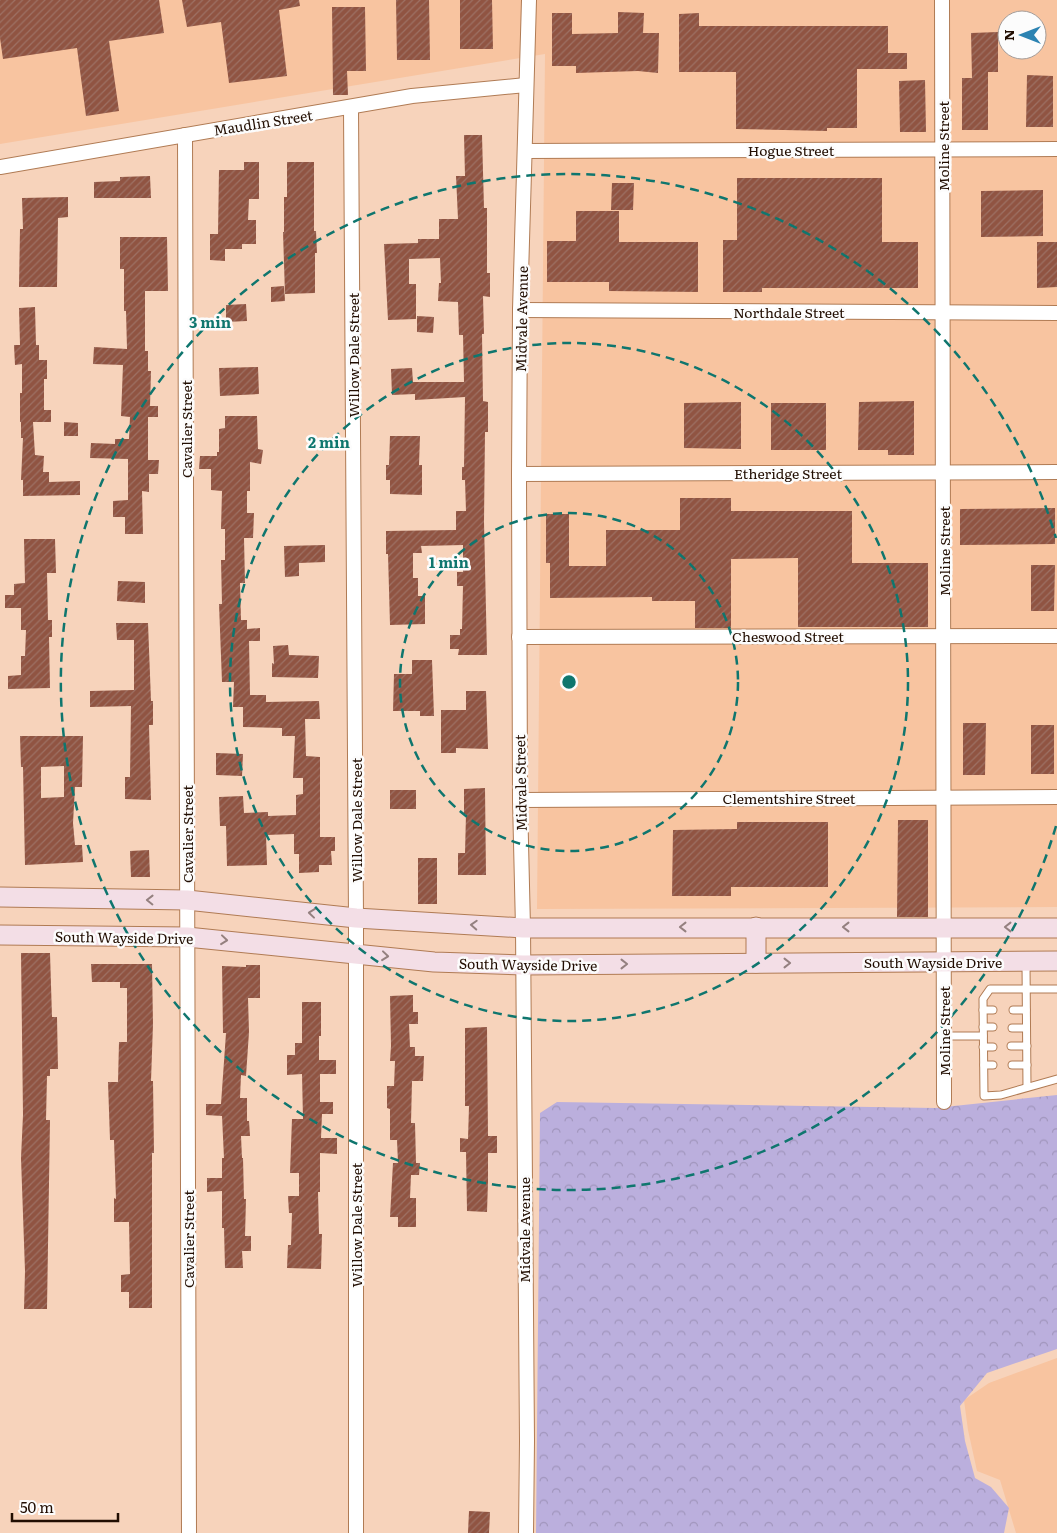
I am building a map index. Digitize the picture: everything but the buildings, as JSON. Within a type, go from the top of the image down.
[{"type":"main road","points":[[0,897],[187,900],[356,918],[523,928],[1057,928]]},
{"type":"main road","points":[[756,927],[756,963]]},
{"type":"main road","name":"South Wayside Drive","points":[[0,935],[188,936],[434,962],[523,965],[1057,961]]},
{"type":"street","name":"Midvale Avenue","points":[[519,638],[520,310],[529,0]]},
{"type":"street","name":"Moline Street","points":[[942,0],[944,1102]]},
{"type":"street","name":"Maudlin Street","points":[[0,166],[351,108],[412,96],[526,85]]},
{"type":"street","name":"Willow Dale Street","points":[[351,108],[356,918],[356,1533]]},
{"type":"street","name":"Cavalier Street","points":[[185,136],[188,1533]]},
{"type":"street","name":"Hogue Street","points":[[525,151],[1057,150]]},
{"type":"street","name":"Northdale Street","points":[[520,310],[1057,313]]},
{"type":"street","name":"Etheridge Street","points":[[519,474],[1057,472]]},
{"type":"street","name":"Cheswood Street","points":[[519,638],[1057,636]]},
{"type":"street","name":"Midvale Street","points":[[519,638],[523,928]]},
{"type":"street","name":"Clementshire Street","points":[[520,800],[1057,797]]},
{"type":"street","name":"Midvale Avenue","points":[[523,928],[526,1533]]},
{"type":"lane","points":[[1026,961],[1027,1087]]},
{"type":"lane","points":[[1057,989],[990,989],[983,999],[984,1096],[1001,1095],[1057,1079]]},
{"type":"lane","points":[[983,1010],[993,1010]]},
{"type":"lane","points":[[1013,1010],[1026,1010]]},
{"type":"lane","points":[[983,1027],[993,1027]]},
{"type":"lane","points":[[1012,1028],[1026,1028]]},
{"type":"lane","points":[[944,1036],[983,1036]]},
{"type":"lane","points":[[1011,1046],[1027,1046]]},
{"type":"lane","points":[[983,1047],[993,1047]]},
{"type":"lane","points":[[984,1065],[993,1065]]},
{"type":"lane","points":[[1012,1065],[1027,1065]]},
{"type":"shaded area","points":[[0,0],[1057,0],[1057,907],[537,909],[545,54],[0,144]]},
{"type":"shaded area","points":[[1057,1358],[1057,1533],[1016,1533],[1000,1480],[977,1471],[964,1400],[989,1383]]},
{"type":"green space","points":[[1057,1095],[1057,1349],[987,1373],[960,1406],[965,1441],[975,1478],[991,1487],[1009,1508],[1004,1533],[536,1533],[540,1113],[557,1102],[935,1108]]}]
